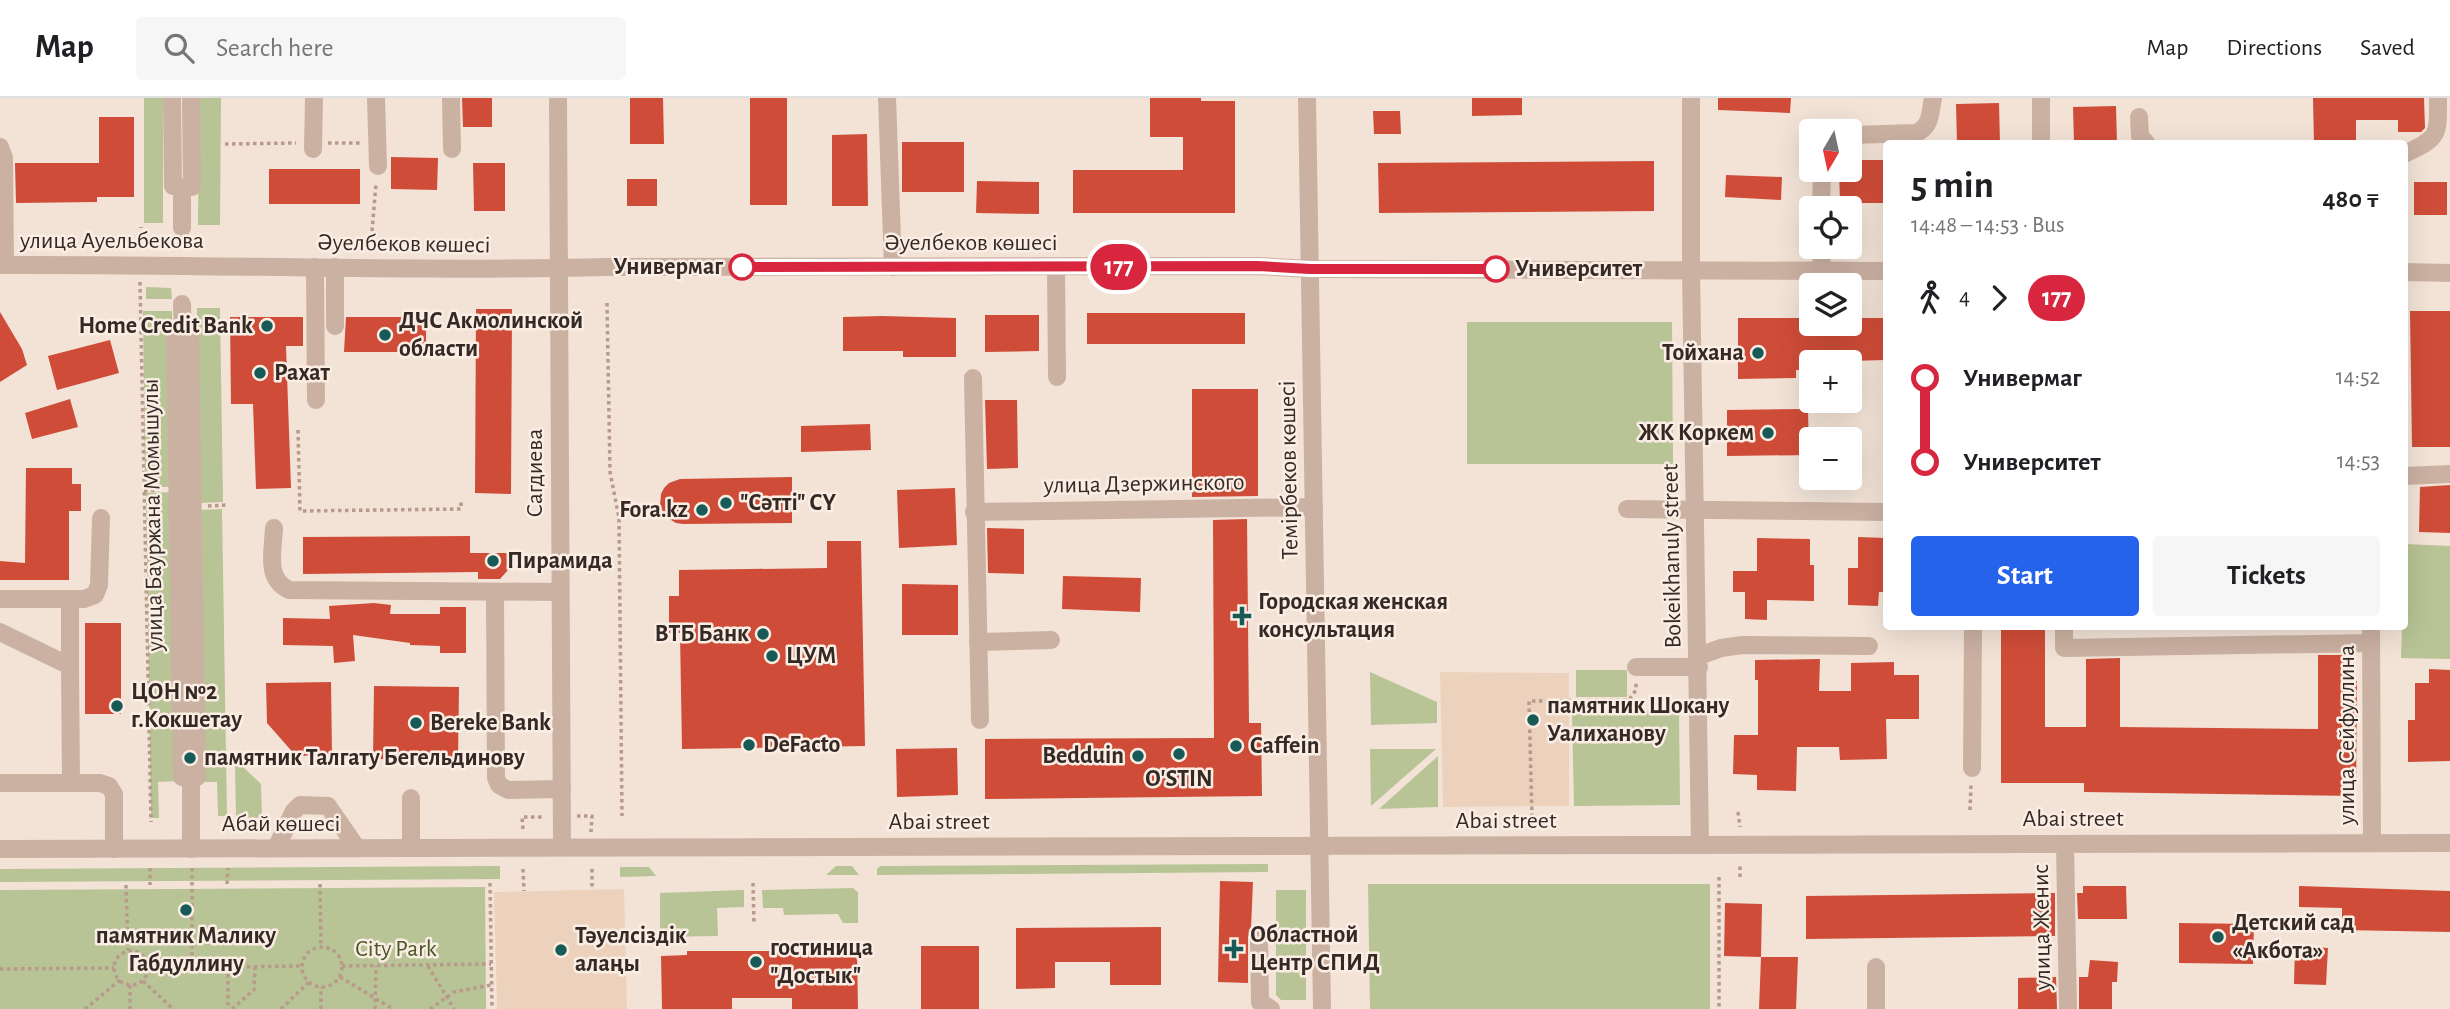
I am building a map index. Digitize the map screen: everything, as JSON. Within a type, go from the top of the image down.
[{"type":"street","points":[[172,98],[173,186],[192,187],[191,98]]},
{"type":"street","points":[[313,149],[314,98]]},
{"type":"street","points":[[376,98],[378,166]]},
{"type":"street","points":[[451,98],[452,149]]},
{"type":"street","name":"Сагдиева","points":[[558,98],[562,848]]},
{"type":"street","points":[[887,98],[893,268]]},
{"type":"street","name":"Темірбеков көшесі","points":[[1307,98],[1322,1009]]},
{"type":"street","name":"Bokeikhanuly street","points":[[1691,98],[1700,845]]},
{"type":"street","points":[[1862,135],[1922,131],[1928,122],[1933,98]]},
{"type":"street","points":[[2041,98],[2041,140]]},
{"type":"street","points":[[2408,152],[2433,138],[2437,130],[2438,98]]},
{"type":"street","points":[[2139,117],[2140,136],[2144,140]]},
{"type":"street","points":[[172,139],[191,139]]},
{"type":"street","points":[[0,147],[4,158],[2,265]]},
{"type":"street","points":[[182,187],[182,228]]},
{"type":"street","points":[[1822,259],[1822,271]]},
{"type":"street","name":"улица Ауельбекова","points":[[2,265],[224,265]]},
{"type":"street","name":"Әуелбеков көшесі","points":[[224,265],[315,268],[1257,266],[1310,269],[1883,271]]},
{"type":"street","points":[[335,267],[335,326]]},
{"type":"street","points":[[315,268],[316,401]]},
{"type":"street","points":[[1056,268],[1057,377]]},
{"type":"street","points":[[2408,272],[2450,272]]},
{"type":"street","name":"улица Бауржана Момышулы","points":[[182,304],[183,335],[175,335],[184,458],[187,610],[182,777],[191,778],[191,849]]},
{"type":"street","points":[[972,377],[980,720]]},
{"type":"street","points":[[2408,476],[2450,474]]},
{"type":"street","name":"улица Дзержинского","points":[[974,512],[1314,507]]},
{"type":"street","points":[[1627,509],[1883,512]]},
{"type":"street","points":[[0,599],[90,598],[97,590],[101,518]]},
{"type":"street","points":[[274,528],[273,576],[279,585],[289,590],[560,592]]},
{"type":"street","points":[[495,593],[496,778],[499,785],[508,790],[562,789]]},
{"type":"street","points":[[70,599],[71,783]]},
{"type":"street","points":[[1972,768],[1973,630]]},
{"type":"street","points":[[2064,630],[2064,648],[2371,635]]},
{"type":"street","points":[[0,632],[70,666]]},
{"type":"street","name":"улица Сейфуллина","points":[[2371,635],[2372,843]]},
{"type":"street","points":[[978,642],[1051,640]]},
{"type":"street","points":[[1636,667],[1699,661],[1721,648],[1742,645],[1869,646]]},
{"type":"street","points":[[0,783],[105,784],[113,789],[114,849]]},
{"type":"street","points":[[411,798],[411,848]]},
{"type":"street","points":[[276,848],[294,811],[300,805],[322,805],[331,808],[357,848]]},
{"type":"street","name":"Abai street","points":[[562,848],[2450,842]]},
{"type":"street","name":"улица Женис","points":[[2065,844],[2067,1009]]},
{"type":"street","name":"Абай көшесі","points":[[0,849],[562,848]]},
{"type":"street","points":[[1259,937],[1260,1002],[1271,1009]]},
{"type":"street","points":[[1876,967],[1876,1009]]},
{"type":"path","points":[[372,231],[378,166]]},
{"type":"path","points":[[141,227],[150,822]]},
{"type":"path","points":[[607,303],[610,472],[619,518],[622,816]]},
{"type":"path","points":[[298,430],[300,511],[461,509],[461,500]]},
{"type":"path","points":[[1532,817],[1529,701],[1629,700],[1636,690],[1636,667]]},
{"type":"path","points":[[1970,810],[1972,768]]},
{"type":"path","points":[[1738,812],[1740,828]]},
{"type":"path","points":[[1740,858],[1740,877]]},
{"type":"path","points":[[150,868],[150,885]]},
{"type":"path","points":[[192,868],[192,967]]},
{"type":"path","points":[[227,884],[228,868]]},
{"type":"path","points":[[523,869],[524,891]]},
{"type":"path","points":[[592,869],[592,889]]},
{"type":"path","points":[[1719,877],[1719,1009]]},
{"type":"path","points":[[490,883],[492,1009]]},
{"type":"path","points":[[753,883],[754,924]]},
{"type":"path","points":[[320,884],[321,946]]},
{"type":"path","points":[[126,885],[128,950]]},
{"type":"path","points":[[321,946],[337,953],[342,966],[340,977],[330,986],[321,987],[309,982],[304,978],[301,966],[307,952],[321,946]]},
{"type":"path","points":[[128,950],[144,955],[149,968],[142,981],[130,985],[120,980],[114,968],[118,956],[128,950]]},
{"type":"path","points":[[342,966],[491,964]]},
{"type":"path","points":[[375,1009],[376,965]]},
{"type":"path","points":[[428,965],[454,1009]]},
{"type":"path","points":[[149,968],[301,966]]},
{"type":"path","points":[[228,967],[230,1009]]},
{"type":"path","points":[[230,1009],[254,990],[255,967]]},
{"type":"path","points":[[0,969],[114,968]]},
{"type":"path","points":[[340,977],[393,1009]]},
{"type":"path","points":[[85,1009],[120,980]]},
{"type":"path","points":[[142,981],[173,1009]]},
{"type":"path","points":[[281,1009],[309,982]]},
{"type":"path","points":[[130,985],[130,1009]]},
{"type":"path","points":[[430,1009],[446,996],[462,989],[491,985]]},
{"type":"path","points":[[321,987],[321,1009]]},
{"type":"green space","points":[[144,98],[163,98],[163,223],[144,223]]},
{"type":"green space","points":[[199,98],[221,98],[220,225],[198,225]]},
{"type":"green space","points":[[146,287],[171,288],[172,299],[146,299]]},
{"type":"green space","points":[[197,308],[220,308],[223,502],[200,503]]},
{"type":"green space","points":[[143,311],[172,311],[174,487],[145,487]]},
{"type":"green space","points":[[1467,322],[1672,322],[1673,464],[1467,464]]},
{"type":"green space","points":[[174,492],[179,781],[158,782],[159,818],[151,818],[146,493]]},
{"type":"green space","points":[[222,509],[227,816],[218,816],[217,782],[203,782],[199,510]]},
{"type":"green space","points":[[2408,544],[2450,546],[2450,659],[2401,658],[2402,630],[2408,630]]},
{"type":"green space","points":[[1576,670],[1627,670],[1627,697],[1576,697]]},
{"type":"green space","points":[[1370,672],[1437,702],[1437,723],[1371,725]]},
{"type":"green space","points":[[1679,711],[1680,805],[1574,806],[1572,712]]},
{"type":"green space","points":[[1370,749],[1436,749],[1371,806]]},
{"type":"green space","points":[[1438,756],[1438,807],[1379,809]]},
{"type":"green space","points":[[235,766],[242,766],[261,784],[262,818],[236,817]]},
{"type":"green space","points":[[1268,864],[1268,872],[877,875],[880,866]]},
{"type":"green space","points":[[500,866],[500,879],[0,882],[0,869]]},
{"type":"green space","points":[[836,866],[852,866],[859,875],[826,875]]},
{"type":"green space","points":[[620,867],[649,867],[656,876],[620,877]]},
{"type":"green space","points":[[1368,884],[1710,884],[1710,1009],[1370,1009]]},
{"type":"green space","name":"City Park","points":[[485,887],[486,1009],[0,1009],[0,890]]},
{"type":"green space","points":[[853,888],[858,892],[858,923],[843,923],[838,914],[784,915],[783,908],[763,908],[762,890]]},
{"type":"green space","points":[[744,890],[744,907],[717,908],[718,936],[660,937],[660,893]]},
{"type":"green space","points":[[1276,890],[1306,890],[1306,1000],[1281,1000],[1276,995]]},
{"type":"shaded area","points":[[1440,672],[1569,673],[1569,806],[1443,807]]},
{"type":"shaded area","name":"Тәуелсіздік алаңы","points":[[624,889],[627,1009],[497,1009],[494,892]]},
{"type":"building","points":[[462,98],[492,98],[492,127],[463,127]]},
{"type":"building","points":[[630,98],[663,98],[664,144],[630,144]]},
{"type":"building","points":[[750,98],[787,98],[787,205],[750,205]]},
{"type":"building","points":[[1150,98],[1235,101],[1235,213],[1073,213],[1073,170],[1183,170],[1183,137],[1150,137]]},
{"type":"building","points":[[1472,98],[1522,98],[1522,115],[1472,116]]},
{"type":"building","points":[[1718,98],[1791,98],[1790,113],[1718,110]]},
{"type":"building","points":[[2313,98],[2424,98],[2425,128],[2421,132],[2398,132],[2398,120],[2356,120],[2356,140],[2314,140]]},
{"type":"building","points":[[1999,103],[2000,140],[1957,140],[1956,104]]},
{"type":"building","points":[[2116,106],[2117,140],[2074,140],[2073,107]]},
{"type":"building","points":[[1373,111],[1400,111],[1401,134],[1374,134]]},
{"type":"building","points":[[99,117],[134,117],[134,197],[97,197],[97,202],[16,203],[15,163],[99,163]]},
{"type":"building","points":[[867,134],[868,206],[832,206],[832,135]]},
{"type":"building","points":[[902,142],[964,142],[964,192],[902,192]]},
{"type":"building","points":[[391,157],[438,158],[437,190],[391,189]]},
{"type":"building","points":[[1862,160],[1883,160],[1883,203],[1862,203],[1862,196],[1840,196],[1839,182],[1862,182]]},
{"type":"building","points":[[1654,161],[1654,211],[1379,213],[1378,163]]},
{"type":"building","points":[[473,163],[505,163],[505,211],[474,211]]},
{"type":"building","points":[[269,169],[360,169],[360,204],[269,204]]},
{"type":"building","points":[[1726,175],[1782,177],[1781,200],[1725,197]]},
{"type":"building","points":[[627,179],[657,179],[657,206],[627,206]]},
{"type":"building","points":[[977,181],[1039,182],[1039,214],[976,213]]},
{"type":"building","points":[[2414,182],[2447,182],[2447,215],[2414,215]]},
{"type":"building","points":[[476,309],[512,309],[511,494],[475,493]]},
{"type":"building","points":[[2410,311],[2450,311],[2450,447],[2412,447]]},
{"type":"building","points":[[0,312],[22,349],[27,365],[0,382]]},
{"type":"building","points":[[1087,313],[1245,313],[1245,344],[1087,344]]},
{"type":"building","points":[[985,315],[1039,315],[1039,351],[985,352]]},
{"type":"building","points":[[230,317],[303,317],[303,346],[286,346],[291,488],[256,489],[253,404],[231,404]]},
{"type":"building","name":"ДЧС Акмолинской области","points":[[346,317],[426,317],[426,352],[344,352]]},
{"type":"building","points":[[843,317],[956,318],[956,357],[903,357],[903,351],[843,351]]},
{"type":"building","points":[[1738,318],[1799,318],[1799,336],[1862,336],[1862,318],[1883,318],[1883,360],[1862,361],[1862,350],[1799,350],[1799,370],[1796,370],[1796,378],[1738,379]]},
{"type":"building","points":[[110,340],[119,373],[57,390],[48,356]]},
{"type":"building","points":[[1192,389],[1258,389],[1258,496],[1192,497]]},
{"type":"building","points":[[70,399],[78,427],[32,439],[25,413]]},
{"type":"building","points":[[985,400],[1017,400],[1018,468],[987,469]]},
{"type":"building","name":"ЖК Коркем","points":[[1799,409],[1799,413],[1808,413],[1808,427],[1799,427],[1799,455],[1727,456],[1727,410]]},
{"type":"building","points":[[870,424],[871,450],[801,452],[801,426]]},
{"type":"building","points":[[26,468],[72,468],[72,484],[81,484],[81,511],[69,511],[69,580],[0,580],[0,561],[25,563]]},
{"type":"building","name":"\"Сәтті\" СY","points":[[792,477],[792,523],[683,524],[666,517],[660,506],[664,488],[680,479]]},
{"type":"building","points":[[2450,485],[2450,533],[2419,532],[2420,487]]},
{"type":"building","points":[[955,488],[957,545],[899,548],[897,490]]},
{"type":"building","points":[[1247,519],[1249,723],[1261,723],[1262,796],[985,799],[985,739],[1214,738],[1213,520]]},
{"type":"building","points":[[987,528],[1024,529],[1024,574],[988,573]]},
{"type":"building","points":[[470,536],[470,553],[509,553],[509,569],[500,579],[478,579],[478,572],[303,574],[303,537]]},
{"type":"building","points":[[1858,537],[1883,538],[1883,592],[1879,592],[1878,606],[1848,605],[1848,568],[1858,568]]},
{"type":"building","points":[[1757,538],[1810,539],[1810,565],[1814,565],[1814,601],[1767,600],[1767,620],[1745,619],[1745,592],[1733,592],[1733,571],[1757,571]]},
{"type":"building","name":"ЦУМ","points":[[827,541],[861,541],[865,746],[682,749],[680,633],[669,633],[669,596],[679,596],[679,570],[827,568]]},
{"type":"building","points":[[1063,576],[1141,578],[1140,612],[1062,609]]},
{"type":"building","points":[[902,584],[958,585],[958,635],[902,635]]},
{"type":"building","points":[[374,603],[391,605],[390,614],[440,614],[440,607],[466,607],[466,653],[440,653],[440,646],[410,645],[353,635],[355,661],[334,663],[333,646],[283,645],[283,618],[330,619],[329,606]]},
{"type":"building","points":[[85,623],[121,623],[121,714],[85,714]]},
{"type":"building","points":[[2001,630],[2045,630],[2045,727],[2086,727],[2086,659],[2120,658],[2120,727],[2318,729],[2318,655],[2344,655],[2344,681],[2357,681],[2356,796],[2084,792],[2084,783],[2001,783]]},
{"type":"building","points":[[1820,659],[1819,691],[1851,691],[1851,663],[1894,662],[1894,675],[1919,675],[1919,719],[1886,719],[1887,759],[1840,760],[1839,747],[1797,747],[1796,791],[1757,790],[1757,775],[1733,774],[1734,735],[1758,735],[1758,680],[1755,680],[1755,660]]},
{"type":"building","points":[[2429,669],[2450,670],[2450,761],[2408,762],[2408,720],[2415,720],[2415,683],[2429,683]]},
{"type":"building","points":[[331,682],[332,755],[296,756],[267,723],[266,683]]},
{"type":"building","name":"Bereke Bank","points":[[374,686],[459,687],[458,760],[373,759]]},
{"type":"building","points":[[957,748],[958,795],[897,797],[896,749]]},
{"type":"building","points":[[1220,881],[1253,882],[1251,929],[1248,937],[1248,983],[1218,982]]},
{"type":"building","points":[[2083,886],[2126,886],[2127,919],[2078,919],[2077,893],[2083,893]]},
{"type":"building","points":[[2299,886],[2450,891],[2450,932],[2342,930],[2342,908],[2299,907]]},
{"type":"building","points":[[2055,893],[2055,936],[1806,939],[1806,896]]},
{"type":"building","points":[[1725,903],[1762,904],[1761,957],[1724,956]]},
{"type":"building","points":[[2179,923],[2254,924],[2253,964],[2179,963]]},
{"type":"building","points":[[1161,927],[1161,985],[1110,985],[1110,962],[1055,962],[1055,988],[1016,989],[1016,928]]},
{"type":"building","points":[[921,946],[979,946],[979,1009],[921,1009]]},
{"type":"building","points":[[2295,946],[2328,948],[2326,985],[2294,984]]},
{"type":"building","points":[[687,951],[857,951],[858,1009],[792,1009],[792,998],[732,998],[732,1009],[662,1009],[661,956],[687,955]]},
{"type":"building","points":[[1761,957],[1798,957],[1796,1009],[1759,1009]]},
{"type":"building","points":[[2090,960],[2118,962],[2117,982],[2112,982],[2112,1009],[2079,1009],[2079,977],[2088,977]]},
{"type":"building","points":[[2056,977],[2057,1009],[2018,1009],[2018,978]]},
{"type":"bus line","name":"177","points":[[742,267],[1257,266],[1310,269],[1496,269]]},
{"type":"place","name":"Универмаг","points":[[742,267]]},
{"type":"place","name":"Университет","points":[[1496,269]]},
{"type":"place","name":"Home Credit Bank","points":[[267,326]]},
{"type":"place","name":"ДЧС Акмолинской области","points":[[385,335]]},
{"type":"place","name":"Тойхана","points":[[1758,353]]},
{"type":"place","name":"Рахат","points":[[260,373]]},
{"type":"place","name":"ЖК Коркем","points":[[1768,433]]},
{"type":"place","name":"\"Сәтті\" СY","points":[[726,503]]},
{"type":"place","name":"Fora.kz","points":[[702,510]]},
{"type":"place","name":"Пирамида","points":[[493,561]]},
{"type":"place","name":"Городская женская консультация","points":[[1242,616]]},
{"type":"place","name":"ВТБ Банк","points":[[763,634]]},
{"type":"place","name":"ЦУМ","points":[[772,656]]},
{"type":"place","name":"ЦОН №2 г.Кокшетау","points":[[117,706]]},
{"type":"place","name":"памятник Шокану Уалиханову","points":[[1533,720]]},
{"type":"place","name":"Bereke Bank","points":[[416,723]]},
{"type":"place","name":"DeFacto","points":[[749,745]]},
{"type":"place","name":"Caffein","points":[[1236,746]]},
{"type":"place","name":"O'STIN","points":[[1179,754]]},
{"type":"place","name":"Bedduin","points":[[1138,756]]},
{"type":"place","name":"памятник Талгату Бегельдинову","points":[[190,758]]},
{"type":"place","name":"памятник Малику Габдуллину","points":[[186,910]]},
{"type":"place","name":"Детский сад «Акбота»","points":[[2218,937]]},
{"type":"place","name":"Областной Центр СПИД","points":[[1234,949]]},
{"type":"place","name":"Тәуелсіздік алаңы","points":[[561,950]]},
{"type":"place","name":"гостиница \"Достык\"","points":[[756,962]]}]
